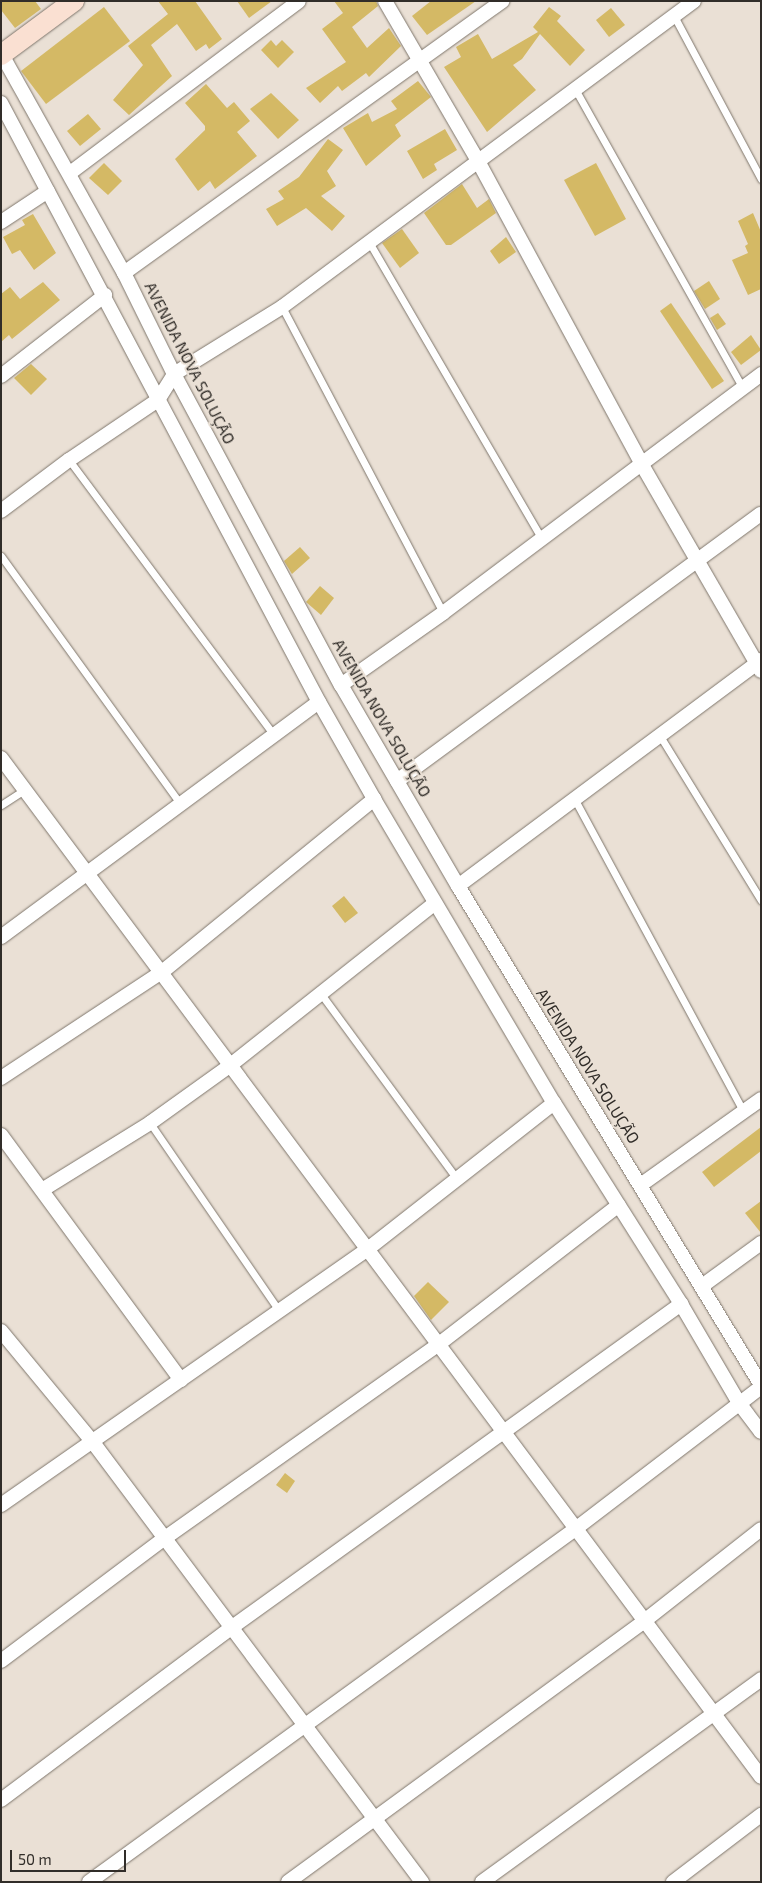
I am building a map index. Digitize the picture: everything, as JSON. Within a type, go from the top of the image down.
[{"type":"street","points":[[2,54],[74,1]]},
{"type":"street","points":[[70,173],[299,1]]},
{"type":"street","points":[[385,1],[478,161],[641,463],[759,665],[458,886]]},
{"type":"street","points":[[124,273],[420,62],[502,1]]},
{"type":"street","points":[[1,511],[69,460],[158,400],[174,374],[282,307],[694,1]]},
{"type":"street","name":"AVENIDA NOVA SOLUÇÃO","points":[[2,54],[124,273],[174,374],[341,685],[458,886],[642,1184],[761,1386]]},
{"type":"street","points":[[1,103],[105,295],[158,400],[319,702],[374,799],[554,1103],[620,1204],[739,1403],[761,1432]]},
{"type":"street","points":[[1,222],[48,191]]},
{"type":"street","points":[[1,376],[105,295]]},
{"type":"street","points":[[341,685],[443,613],[761,374]]},
{"type":"street","points":[[397,781],[761,514]]},
{"type":"street","points":[[1,937],[182,806],[319,702]]},
{"type":"street","points":[[1,758],[369,1248],[574,1530],[712,1715],[761,1777]]},
{"type":"street","points":[[1,1078],[162,972],[374,799]]},
{"type":"street","points":[[42,1190],[150,1123],[232,1064],[435,903]]},
{"type":"street","points":[[642,1184],[761,1099]]},
{"type":"street","points":[[1,1505],[182,1380],[278,1309],[369,1248],[554,1103]]},
{"type":"street","points":[[1,1135],[6,1151],[42,1190],[182,1380]]},
{"type":"street","points":[[1,1661],[165,1538],[439,1344],[620,1204]]},
{"type":"street","points":[[702,1286],[761,1243]]},
{"type":"street","points":[[1,1800],[231,1628],[681,1304]]},
{"type":"street","points":[[1,1331],[92,1441],[304,1727],[422,1882]]},
{"type":"street","points":[[89,1882],[574,1530],[761,1386]]},
{"type":"street","points":[[288,1882],[643,1622],[761,1529]]},
{"type":"street","points":[[482,1882],[761,1679]]},
{"type":"street","points":[[673,1882],[761,1815]]},
{"type":"lane","points":[[674,16],[761,178]]},
{"type":"lane","points":[[575,89],[743,388]]},
{"type":"lane","points":[[369,242],[542,539]]},
{"type":"lane","points":[[282,307],[443,613]]},
{"type":"lane","points":[[69,460],[276,736]]},
{"type":"lane","points":[[1,556],[182,806]]},
{"type":"lane","points":[[660,736],[761,900]]},
{"type":"lane","points":[[1,805],[24,790]]},
{"type":"lane","points":[[575,800],[744,1112]]},
{"type":"lane","points":[[321,994],[457,1179]]},
{"type":"lane","points":[[150,1123],[278,1309]]},
{"type":"building","points":[[1,1],[35,1],[41,9],[15,28],[1,10]]},
{"type":"building","points":[[158,1],[195,1],[222,39],[209,49],[206,44],[196,51],[177,24],[151,45],[172,76],[129,115],[113,100],[143,65],[128,46],[168,14]]},
{"type":"building","points":[[237,1],[272,1],[249,18]]},
{"type":"building","points":[[334,1],[376,1],[378,6],[352,27],[367,48],[389,28],[401,46],[369,77],[366,73],[342,91],[338,86],[320,103],[306,88],[346,62],[322,29],[343,13]]},
{"type":"building","points":[[431,1],[476,1],[427,35],[412,16]]},
{"type":"building","points":[[104,7],[130,41],[46,104],[21,71]]},
{"type":"building","points":[[549,7],[561,16],[557,21],[585,50],[570,66],[540,34],[522,59],[513,65],[536,90],[487,132],[444,67],[461,57],[456,47],[478,34],[492,59],[538,32],[533,27]]},
{"type":"building","points":[[611,8],[625,25],[609,37],[596,20]]},
{"type":"building","points":[[271,40],[276,46],[282,40],[294,52],[278,68],[261,50]]},
{"type":"building","points":[[418,81],[431,97],[395,125],[401,136],[366,166],[343,128],[368,113],[372,122],[397,109],[391,101]]},
{"type":"building","points":[[206,84],[227,108],[234,102],[250,121],[237,132],[257,156],[215,189],[210,181],[198,191],[175,159],[205,130],[205,126],[185,103]]},
{"type":"building","points":[[271,93],[299,120],[278,139],[250,109]]},
{"type":"building","points":[[88,114],[101,129],[80,146],[67,131]]},
{"type":"building","points":[[445,129],[457,150],[434,164],[437,170],[423,179],[407,151]]},
{"type":"building","points":[[328,139],[343,150],[327,171],[336,186],[321,196],[345,216],[332,231],[306,208],[277,226],[266,209],[284,199],[278,191],[299,177]]},
{"type":"building","points":[[104,163],[122,181],[108,195],[89,178]]},
{"type":"building","points":[[596,163],[626,219],[595,236],[564,180]]},
{"type":"building","points":[[462,184],[477,208],[489,199],[496,213],[451,245],[446,245],[424,213]]},
{"type":"building","points":[[753,213],[761,232],[761,289],[748,295],[732,260],[748,253],[745,246],[748,244],[738,221]]},
{"type":"building","points":[[33,214],[56,253],[34,270],[20,250],[12,254],[3,237],[25,225],[22,220]]},
{"type":"building","points":[[402,229],[419,253],[400,268],[382,243]]},
{"type":"building","points":[[506,237],[516,252],[499,264],[490,251]]},
{"type":"building","points":[[709,281],[720,299],[705,309],[694,291]]},
{"type":"building","points":[[43,282],[60,300],[12,339],[9,335],[1,342],[1,294],[10,287],[20,299]]},
{"type":"building","points":[[671,303],[724,381],[712,389],[660,311]]},
{"type":"building","points":[[718,313],[726,324],[717,330],[710,318]]},
{"type":"building","points":[[751,335],[761,350],[741,365],[731,352]]},
{"type":"building","points":[[31,364],[47,379],[31,395],[14,378]]},
{"type":"building","points":[[300,547],[310,558],[292,574],[284,561]]},
{"type":"building","points":[[320,586],[334,598],[321,615],[306,602]]},
{"type":"building","points":[[344,896],[358,913],[345,923],[332,906]]},
{"type":"building","points":[[761,1127],[761,1151],[714,1187],[702,1172]]},
{"type":"building","points":[[761,1201],[761,1233],[745,1213]]},
{"type":"building","points":[[428,1282],[449,1302],[431,1320],[414,1296]]},
{"type":"building","points":[[285,1473],[295,1481],[287,1493],[276,1485]]}]
